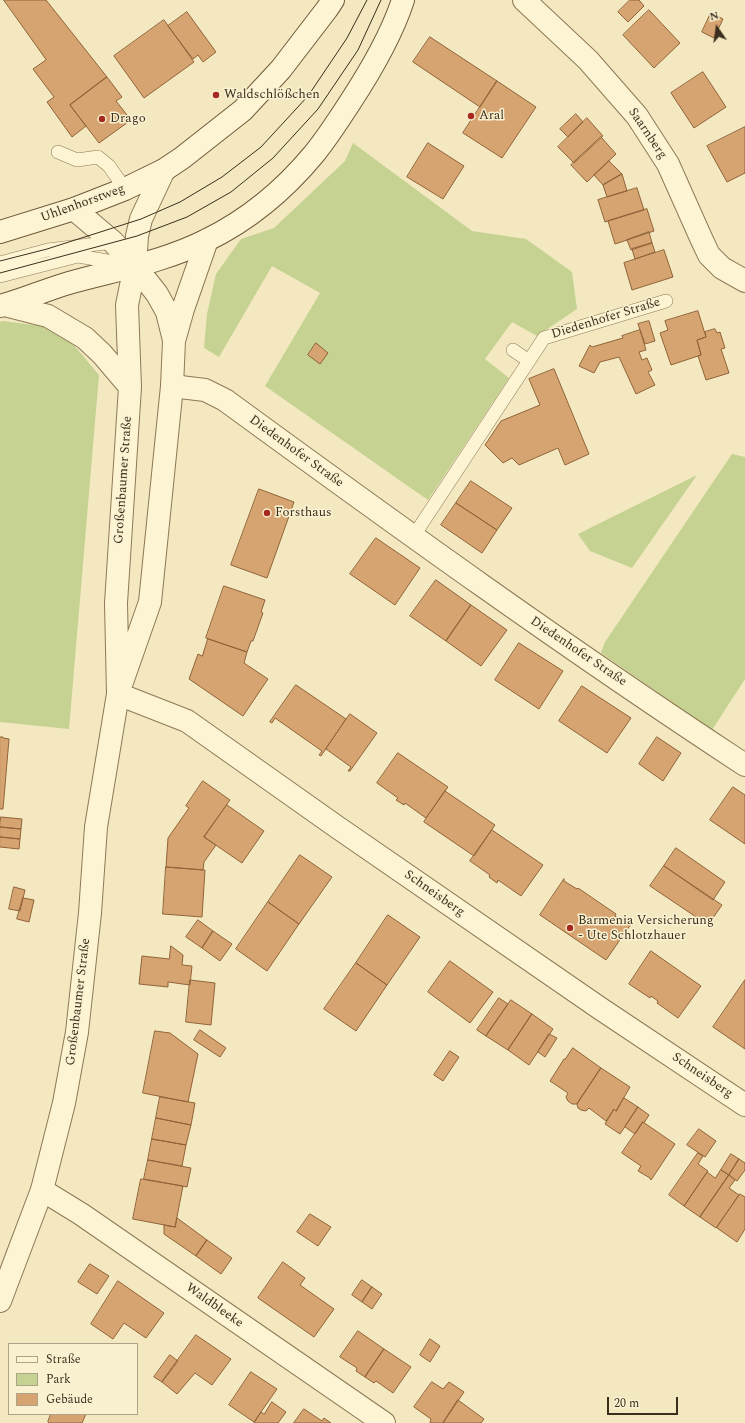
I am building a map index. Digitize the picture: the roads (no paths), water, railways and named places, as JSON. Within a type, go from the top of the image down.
[{"type":"street","points":[[164,170],[182,158],[243,110],[281,69],[333,0]]},
{"type":"street","points":[[2,306],[68,284],[176,253],[207,240],[247,217],[284,187],[315,153],[371,70],[400,10],[403,0]]},
{"type":"street","name":"Saarnberg","points":[[524,0],[588,60],[637,116],[668,164],[709,255],[722,268],[745,281]]},
{"type":"street","name":"Uhlenhorstweg","points":[[0,232],[74,209],[125,189],[164,170]]},
{"type":"street","name":"Großenbaumer Straße","points":[[118,694],[116,603],[130,387],[127,305],[135,266],[137,236],[141,219],[164,170]]},
{"type":"street","name":"Großenbaumer Straße","points":[[74,209],[113,242],[135,266],[157,294],[167,312],[174,341]]},
{"type":"street","name":"Großenbaumer Straße","points":[[0,1302],[42,1190],[64,1104],[77,1032],[90,913],[96,827],[118,694],[150,602],[172,386],[174,341],[183,309],[207,240]]},
{"type":"street","points":[[2,306],[48,316],[85,338],[102,354],[130,387]]},
{"type":"street","name":"Diedenhofer Straße","points":[[172,386],[204,390],[225,400],[412,537],[745,765]]},
{"type":"street","name":"Schneisberg","points":[[118,694],[186,721],[601,1009],[745,1105]]},
{"type":"street","name":"Waldbleeke","points":[[42,1190],[88,1219],[384,1423]]},
{"type":"lane","points":[[58,152],[77,160],[98,157],[109,166],[125,189]]},
{"type":"lane","points":[[0,264],[48,250],[113,242]]},
{"type":"lane","points":[[0,276],[78,256],[135,266]]},
{"type":"lane","name":"Diedenhofer Straße","points":[[412,537],[544,338],[666,301]]},
{"type":"lane","points":[[513,350],[529,361]]},
{"type":"tram line","points":[[0,261],[47,249],[141,219],[180,202],[222,177],[261,147],[308,96],[347,38],[367,0]]},
{"type":"tram line","points":[[0,273],[137,236],[187,217],[231,192],[273,158],[318,109],[358,50],[381,0]]},
{"type":"place","name":"Waldschlößchen","points":[[216,95]]},
{"type":"place","name":"Aral","points":[[471,116]]},
{"type":"place","name":"Drago","points":[[102,119]]},
{"type":"place","name":"Forsthaus","points":[[267,513]]},
{"type":"place","name":"Barmenia Versicherung - Ute Schlotzhauer","points":[[570,928]]}]
